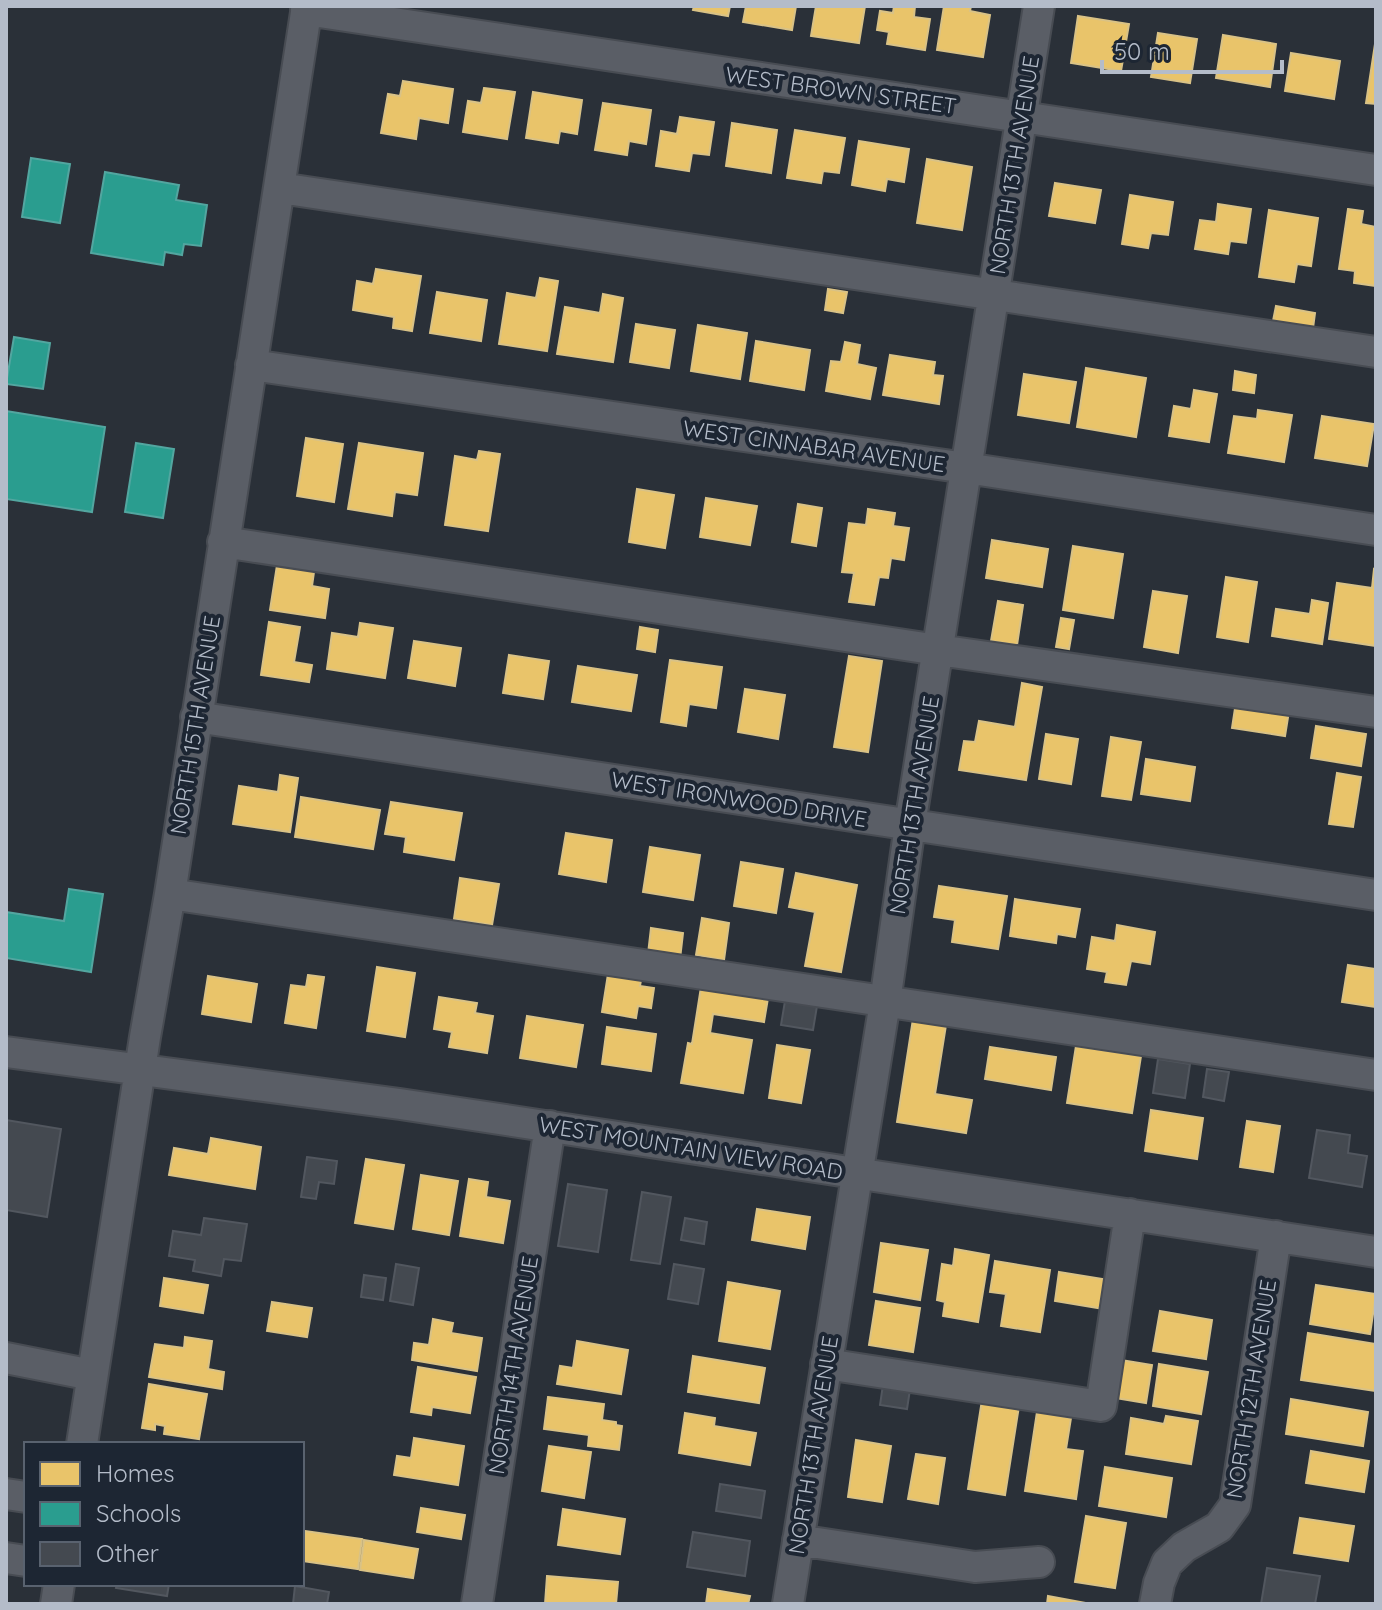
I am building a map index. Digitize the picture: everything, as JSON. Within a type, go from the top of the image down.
[{"type":"street","name":"NORTH 13TH AVENUE","points":[[788,1604],[885,1002],[1039,6]]},
{"type":"street","name":"WEST BROWN STREET","points":[[306,8],[1376,170]]},
{"type":"street","name":"NORTH 15TH AVENUE","points":[[82,1442],[306,8]]},
{"type":"street","points":[[280,188],[1376,352]]},
{"type":"street","name":"WEST CINNABAR AVENUE","points":[[251,365],[1376,530]]},
{"type":"street","points":[[223,542],[938,650],[1376,712]]},
{"type":"street","name":"WEST IRONWOOD DRIVE","points":[[196,717],[1376,895]]},
{"type":"street","points":[[170,894],[1376,1075]]},
{"type":"street","name":"WEST MOUNTAIN VIEW ROAD","points":[[6,1052],[550,1126],[1376,1252]]},
{"type":"street","name":"NORTH 14TH AVENUE","points":[[477,1604],[550,1126]]},
{"type":"street","points":[[826,1364],[1101,1406],[1130,1214]]},
{"type":"street","name":"NORTH 12TH AVENUE","points":[[1155,1604],[1167,1563],[1184,1547],[1219,1527],[1235,1505],[1276,1236]]},
{"type":"street","points":[[6,1358],[92,1375]]},
{"type":"street","points":[[798,1540],[975,1567],[1039,1562]]},
{"type":"building: Homes","points":[[694,6],[730,6],[728,16],[693,10]]},
{"type":"building: Homes","points":[[746,6],[796,6],[792,30],[743,22]]},
{"type":"building: Homes","points":[[816,6],[865,6],[859,43],[811,36]]},
{"type":"building: Homes","points":[[894,6],[915,6],[914,17],[930,19],[925,50],[887,44],[889,32],[877,30],[880,11],[893,13]]},
{"type":"building: Homes","points":[[944,6],[971,6],[970,11],[990,15],[983,57],[937,50]]},
{"type":"building: Homes","points":[[1078,16],[1129,24],[1121,71],[1071,63]]},
{"type":"building: Homes","points":[[1158,33],[1197,39],[1190,83],[1151,77]]},
{"type":"building: Homes","points":[[1223,35],[1276,44],[1270,87],[1216,78]]},
{"type":"building: Homes","points":[[1376,44],[1376,104],[1366,103]]},
{"type":"building: Homes","points":[[1291,53],[1340,61],[1334,99],[1285,91]]},
{"type":"building: Homes","points":[[403,81],[453,89],[448,123],[419,118],[416,139],[381,133],[388,94],[400,96]]},
{"type":"building: Homes","points":[[484,88],[515,92],[507,139],[463,132],[468,101],[481,103]]},
{"type":"building: Homes","points":[[533,92],[582,100],[577,134],[560,131],[558,143],[526,138]]},
{"type":"building: Homes","points":[[603,103],[651,110],[646,144],[629,141],[627,155],[595,150]]},
{"type":"building: Homes","points":[[680,117],[714,122],[709,155],[692,153],[689,171],[656,166],[661,131],[677,134]]},
{"type":"building: Homes","points":[[732,123],[777,130],[771,173],[726,166]]},
{"type":"building: Homes","points":[[795,130],[845,138],[839,173],[823,171],[821,183],[787,178]]},
{"type":"building: Homes","points":[[859,141],[909,149],[904,182],[887,179],[885,191],[852,185]]},
{"type":"building: Homes","points":[[927,159],[972,167],[962,230],[917,223]]},
{"type":"building: Homes","points":[[1055,183],[1101,190],[1095,223],[1049,216]]},
{"type":"building: Homes","points":[[1130,195],[1173,202],[1168,235],[1151,233],[1148,248],[1122,244]]},
{"type":"building: Homes","points":[[1218,204],[1251,209],[1246,243],[1230,241],[1228,254],[1195,249],[1200,220],[1216,222]]},
{"type":"building: Homes","points":[[1348,209],[1363,211],[1361,224],[1376,227],[1376,286],[1354,283],[1355,271],[1339,269]]},
{"type":"building: Homes","points":[[1269,210],[1318,218],[1311,266],[1297,264],[1294,282],[1259,277]]},
{"type":"building: Homes","points":[[376,269],[421,276],[412,331],[393,328],[394,317],[353,310],[357,281],[373,284]]},
{"type":"building: Homes","points":[[540,278],[558,281],[547,351],[499,344],[507,293],[536,298]]},
{"type":"building: Homes","points":[[828,289],[847,292],[843,313],[825,310]]},
{"type":"building: Homes","points":[[437,292],[487,300],[481,341],[430,333]]},
{"type":"building: Homes","points":[[603,294],[623,298],[613,362],[557,354],[565,307],[600,313]]},
{"type":"building: Homes","points":[[1276,306],[1315,313],[1313,328],[1273,321]]},
{"type":"building: Homes","points":[[636,324],[675,330],[669,368],[630,362]]},
{"type":"building: Homes","points":[[698,325],[747,333],[740,379],[691,371]]},
{"type":"building: Homes","points":[[756,341],[810,350],[804,390],[750,381]]},
{"type":"building: Homes","points":[[845,342],[860,345],[857,364],[876,368],[870,399],[826,391],[831,361],[841,362]]},
{"type":"building: Homes","points":[[890,355],[935,362],[933,375],[943,376],[939,404],[883,395]]},
{"type":"building: Homes","points":[[1086,368],[1146,378],[1136,437],[1077,427]]},
{"type":"building: Homes","points":[[1235,371],[1256,375],[1254,393],[1233,390]]},
{"type":"building: Homes","points":[[1024,374],[1076,382],[1069,423],[1018,415]]},
{"type":"building: Homes","points":[[1194,390],[1217,394],[1209,442],[1169,436],[1174,406],[1191,409]]},
{"type":"building: Homes","points":[[1258,410],[1292,415],[1284,462],[1228,453],[1234,416],[1257,419]]},
{"type":"building: Homes","points":[[1322,416],[1374,424],[1367,466],[1315,458]]},
{"type":"building: Homes","points":[[306,438],[343,444],[334,502],[297,496]]},
{"type":"building: Homes","points":[[359,443],[423,453],[417,495],[395,492],[392,516],[348,509]]},
{"type":"building: Homes","points":[[479,451],[500,454],[488,531],[445,525],[455,456],[477,460]]},
{"type":"building: Homes","points":[[637,489],[674,495],[665,548],[629,542]]},
{"type":"building: Homes","points":[[706,498],[757,506],[750,545],[700,537]]},
{"type":"building: Homes","points":[[798,504],[822,508],[816,546],[792,542]]},
{"type":"building: Homes","points":[[868,509],[895,513],[893,526],[909,528],[904,560],[891,558],[888,578],[879,577],[874,605],[849,602],[854,573],[842,572],[849,523],[866,525]]},
{"type":"building: Homes","points":[[992,540],[1048,549],[1042,587],[986,578]]},
{"type":"building: Homes","points":[[1073,546],[1123,554],[1113,618],[1063,610]]},
{"type":"building: Homes","points":[[278,559],[315,565],[312,586],[329,589],[325,618],[270,610]]},
{"type":"building: Homes","points":[[1374,569],[1376,646],[1329,639],[1337,583],[1372,588]]},
{"type":"building: Homes","points":[[1226,577],[1257,582],[1248,642],[1217,637]]},
{"type":"building: Homes","points":[[1153,591],[1187,596],[1178,653],[1144,647]]},
{"type":"building: Homes","points":[[1312,600],[1328,603],[1322,644],[1272,636],[1276,609],[1310,614]]},
{"type":"building: Homes","points":[[998,601],[1023,605],[1017,645],[991,641]]},
{"type":"building: Homes","points":[[1061,618],[1074,620],[1069,649],[1056,647]]},
{"type":"building: Homes","points":[[269,622],[300,627],[294,662],[312,665],[309,682],[261,675]]},
{"type":"building: Homes","points":[[360,623],[393,628],[385,678],[327,669],[332,633],[358,637]]},
{"type":"building: Homes","points":[[640,627],[658,630],[655,652],[637,649]]},
{"type":"building: Homes","points":[[414,641],[461,648],[455,686],[408,678]]},
{"type":"building: Homes","points":[[509,655],[549,661],[543,699],[503,693]]},
{"type":"building: Homes","points":[[849,656],[882,661],[868,752],[834,747]]},
{"type":"building: Homes","points":[[670,660],[722,667],[716,708],[689,704],[686,726],[661,722]]},
{"type":"building: Homes","points":[[578,666],[637,675],[631,711],[572,702]]},
{"type":"building: Homes","points":[[1022,683],[1042,687],[1026,780],[959,770],[964,741],[975,742],[979,721],[1015,727]]},
{"type":"building: Homes","points":[[745,689],[785,695],[778,739],[738,732]]},
{"type":"building: Homes","points":[[1236,702],[1289,711],[1285,736],[1232,728]]},
{"type":"building: Homes","points":[[1316,726],[1366,734],[1361,766],[1311,758]]},
{"type":"building: Homes","points":[[1046,734],[1078,739],[1071,784],[1039,779]]},
{"type":"building: Homes","points":[[1111,737],[1141,742],[1131,800],[1102,796]]},
{"type":"building: Homes","points":[[1146,759],[1195,767],[1190,801],[1141,794]]},
{"type":"building: Homes","points":[[1337,773],[1361,777],[1353,827],[1329,824]]},
{"type":"building: Homes","points":[[280,775],[298,778],[290,832],[233,824],[239,786],[278,792]]},
{"type":"building: Homes","points":[[301,797],[380,810],[373,849],[295,837]]},
{"type":"building: Homes","points":[[391,802],[462,813],[454,860],[404,852],[406,837],[385,834]]},
{"type":"building: Homes","points":[[566,833],[612,840],[606,882],[559,874]]},
{"type":"building: Homes","points":[[650,847],[700,855],[693,900],[643,892]]},
{"type":"building: Homes","points":[[741,862],[783,869],[776,913],[734,906]]},
{"type":"building: Homes","points":[[796,873],[857,885],[841,972],[805,966],[815,912],[789,907]]},
{"type":"building: Homes","points":[[460,878],[499,884],[492,925],[454,919]]},
{"type":"building: Homes","points":[[939,886],[1007,896],[998,949],[952,942],[955,920],[934,917]]},
{"type":"building: Homes","points":[[1015,899],[1080,909],[1075,937],[1057,934],[1056,943],[1010,936]]},
{"type":"building: Homes","points":[[702,918],[729,923],[724,960],[696,955]]},
{"type":"building: Homes","points":[[1117,925],[1155,932],[1150,964],[1131,961],[1126,985],[1105,982],[1107,972],[1087,969],[1092,937],[1115,941]]},
{"type":"building: Homes","points":[[651,928],[683,933],[680,959],[648,954]]},
{"type":"building: Homes","points":[[1348,965],[1376,969],[1376,1007],[1342,1002]]},
{"type":"building: Homes","points":[[377,967],[415,973],[405,1037],[367,1031]]},
{"type":"building: Homes","points":[[609,968],[642,974],[640,986],[654,988],[651,1008],[638,1006],[636,1018],[602,1012]]},
{"type":"building: Homes","points":[[308,975],[324,977],[316,1028],[285,1023],[291,985],[306,987]]},
{"type":"building: Homes","points":[[208,976],[257,984],[251,1022],[202,1014]]},
{"type":"building: Homes","points":[[701,987],[768,998],[764,1022],[713,1014],[710,1033],[752,1040],[743,1093],[681,1083],[688,1043],[692,1044]]},
{"type":"building: Homes","points":[[439,997],[477,1003],[475,1013],[493,1016],[487,1053],[449,1047],[452,1032],[434,1029]]},
{"type":"building: Homes","points":[[527,1016],[583,1025],[576,1067],[520,1058]]},
{"type":"building: Homes","points":[[913,1019],[946,1025],[935,1094],[972,1100],[966,1133],[897,1122]]},
{"type":"building: Homes","points":[[607,1027],[656,1034],[651,1071],[602,1064]]},
{"type":"building: Homes","points":[[777,1045],[810,1050],[801,1103],[769,1098]]},
{"type":"building: Homes","points":[[1076,1046],[1141,1056],[1132,1113],[1067,1103]]},
{"type":"building: Homes","points":[[990,1047],[1056,1057],[1051,1090],[985,1079]]},
{"type":"building: Homes","points":[[1151,1110],[1203,1118],[1197,1159],[1145,1151]]},
{"type":"building: Homes","points":[[1247,1121],[1280,1126],[1273,1172],[1240,1167]]},
{"type":"building: Homes","points":[[211,1138],[261,1147],[255,1189],[169,1175],[174,1148],[208,1154]]},
{"type":"building: Homes","points":[[366,1159],[404,1165],[393,1229],[355,1223]]},
{"type":"building: Homes","points":[[421,1175],[458,1181],[449,1235],[413,1229]]},
{"type":"building: Homes","points":[[469,1179],[488,1182],[486,1197],[510,1201],[503,1243],[460,1236]]},
{"type":"building: Homes","points":[[757,1209],[810,1217],[805,1249],[752,1240]]},
{"type":"building: Homes","points":[[881,1243],[928,1250],[920,1300],[874,1292]]},
{"type":"building: Homes","points":[[955,1249],[989,1255],[978,1322],[943,1316],[945,1302],[937,1300],[942,1264],[953,1266]]},
{"type":"building: Homes","points":[[995,1261],[1050,1270],[1040,1332],[1001,1326],[1006,1294],[990,1292]]},
{"type":"building: Homes","points":[[1059,1272],[1109,1280],[1104,1309],[1055,1301]]},
{"type":"building: Homes","points":[[164,1278],[208,1285],[203,1313],[160,1306]]},
{"type":"building: Homes","points":[[728,1282],[780,1291],[770,1349],[719,1341]]},
{"type":"building: Homes","points":[[1316,1285],[1376,1294],[1370,1334],[1310,1324]]},
{"type":"building: Homes","points":[[876,1301],[920,1308],[913,1352],[869,1345]]},
{"type":"building: Homes","points":[[272,1302],[312,1308],[307,1337],[267,1331]]},
{"type":"building: Homes","points":[[1160,1311],[1212,1320],[1206,1359],[1153,1351]]},
{"type":"building: Homes","points":[[433,1319],[453,1323],[451,1333],[482,1338],[477,1371],[412,1360],[414,1343],[429,1345]]},
{"type":"building: Homes","points":[[1308,1333],[1376,1344],[1376,1391],[1301,1380]]},
{"type":"building: Homes","points":[[185,1337],[212,1341],[208,1369],[224,1372],[222,1389],[149,1377],[155,1344],[184,1348]]},
{"type":"building: Homes","points":[[577,1341],[628,1350],[621,1394],[557,1384],[560,1366],[573,1368]]},
{"type":"building: Homes","points":[[693,1356],[765,1368],[759,1403],[688,1392]]},
{"type":"building: Homes","points":[[1121,1360],[1152,1365],[1146,1403],[1115,1398]]},
{"type":"building: Homes","points":[[1159,1364],[1208,1372],[1201,1414],[1153,1406]]},
{"type":"building: Homes","points":[[418,1367],[476,1377],[470,1413],[432,1407],[431,1415],[411,1412]]},
{"type":"building: Homes","points":[[149,1384],[207,1394],[199,1439],[164,1434],[165,1426],[155,1424],[155,1430],[142,1428]]},
{"type":"building: Homes","points":[[548,1397],[604,1404],[602,1420],[622,1426],[619,1450],[588,1446],[589,1435],[544,1429]]},
{"type":"building: Homes","points":[[1291,1399],[1368,1412],[1363,1446],[1286,1434]]},
{"type":"building: Homes","points":[[982,1400],[1019,1406],[1005,1495],[968,1489]]},
{"type":"building: Homes","points":[[1037,1412],[1071,1418],[1066,1449],[1083,1451],[1076,1499],[1025,1491]]},
{"type":"building: Homes","points":[[685,1413],[715,1418],[714,1426],[756,1433],[750,1465],[679,1453]]},
{"type":"building: Homes","points":[[1166,1416],[1198,1421],[1191,1464],[1126,1454],[1131,1418],[1164,1424]]},
{"type":"building: Homes","points":[[414,1438],[464,1446],[458,1485],[394,1475],[397,1456],[411,1458]]},
{"type":"building: Homes","points":[[856,1440],[891,1446],[882,1502],[848,1497]]},
{"type":"building: Homes","points":[[549,1446],[591,1452],[584,1498],[542,1491]]},
{"type":"building: Homes","points":[[1311,1451],[1369,1461],[1364,1492],[1306,1483]]},
{"type":"building: Homes","points":[[916,1454],[945,1458],[938,1504],[908,1499]]},
{"type":"building: Homes","points":[[1105,1467],[1172,1478],[1166,1517],[1099,1506]]},
{"type":"building: Homes","points":[[421,1508],[465,1515],[461,1539],[417,1532]]},
{"type":"building: Homes","points":[[563,1509],[625,1519],[620,1554],[558,1545]]},
{"type":"building: Homes","points":[[1086,1516],[1126,1523],[1115,1588],[1075,1582]]},
{"type":"building: Homes","points":[[1300,1518],[1354,1526],[1348,1561],[1294,1553]]},
{"type":"building: Homes","points":[[305,1531],[362,1539],[358,1569],[304,1561]]},
{"type":"building: Homes","points":[[364,1540],[418,1549],[413,1578],[360,1570]]},
{"type":"building: Homes","points":[[547,1576],[618,1582],[616,1604],[545,1604]]},
{"type":"building: Homes","points":[[708,1589],[750,1596],[748,1604],[706,1604]]},
{"type":"building: Homes","points":[[1048,1596],[1091,1604],[1047,1604]]},
{"type":"building: Schools","points":[[31,158],[70,164],[60,223],[22,217]]},
{"type":"building: Schools","points":[[105,172],[179,185],[176,200],[207,205],[201,246],[184,244],[182,255],[165,252],[163,265],[91,253]]},
{"type":"building: Schools","points":[[14,337],[50,343],[43,389],[6,384]]},
{"type":"building: Schools","points":[[6,411],[105,427],[92,512],[6,499]]},
{"type":"building: Schools","points":[[136,443],[174,449],[163,518],[125,512]]},
{"type":"building: Schools","points":[[69,889],[103,894],[91,972],[6,958],[6,912],[64,921]]},
{"type":"building: Other","points":[[785,1001],[817,1006],[813,1030],[781,1025]]},
{"type":"building: Other","points":[[1158,1059],[1190,1064],[1185,1098],[1153,1093]]},
{"type":"building: Other","points":[[1207,1069],[1229,1072],[1224,1101],[1203,1097]]},
{"type":"building: Other","points":[[6,1120],[61,1129],[47,1217],[6,1210]]},
{"type":"building: Other","points":[[1317,1130],[1350,1135],[1348,1153],[1367,1156],[1362,1187],[1309,1178]]},
{"type":"building: Other","points":[[307,1157],[337,1161],[334,1184],[319,1182],[316,1199],[301,1197]]},
{"type":"building: Other","points":[[568,1184],[607,1190],[598,1252],[558,1246]]},
{"type":"building: Other","points":[[642,1192],[671,1197],[660,1264],[631,1260]]},
{"type":"building: Other","points":[[204,1218],[247,1224],[241,1261],[224,1259],[221,1276],[193,1271],[195,1260],[169,1256],[173,1231],[201,1235]]},
{"type":"building: Other","points":[[685,1218],[707,1222],[704,1244],[681,1240]]},
{"type":"building: Other","points":[[396,1264],[419,1268],[413,1305],[390,1301]]},
{"type":"building: Other","points":[[674,1264],[704,1269],[698,1304],[668,1299]]},
{"type":"building: Other","points":[[364,1275],[386,1278],[383,1300],[361,1297]]},
{"type":"building: Other","points":[[884,1378],[911,1383],[907,1409],[880,1405]]},
{"type":"building: Other","points":[[720,1484],[765,1491],[761,1518],[716,1511]]},
{"type":"building: Other","points":[[693,1532],[750,1541],[745,1576],[687,1567]]},
{"type":"building: Other","points":[[1267,1568],[1320,1576],[1315,1604],[1261,1604]]},
{"type":"building: Other","points":[[116,1586],[169,1586],[167,1596]]},
{"type":"building: Other","points":[[295,1586],[329,1592],[327,1604],[293,1604]]}]
